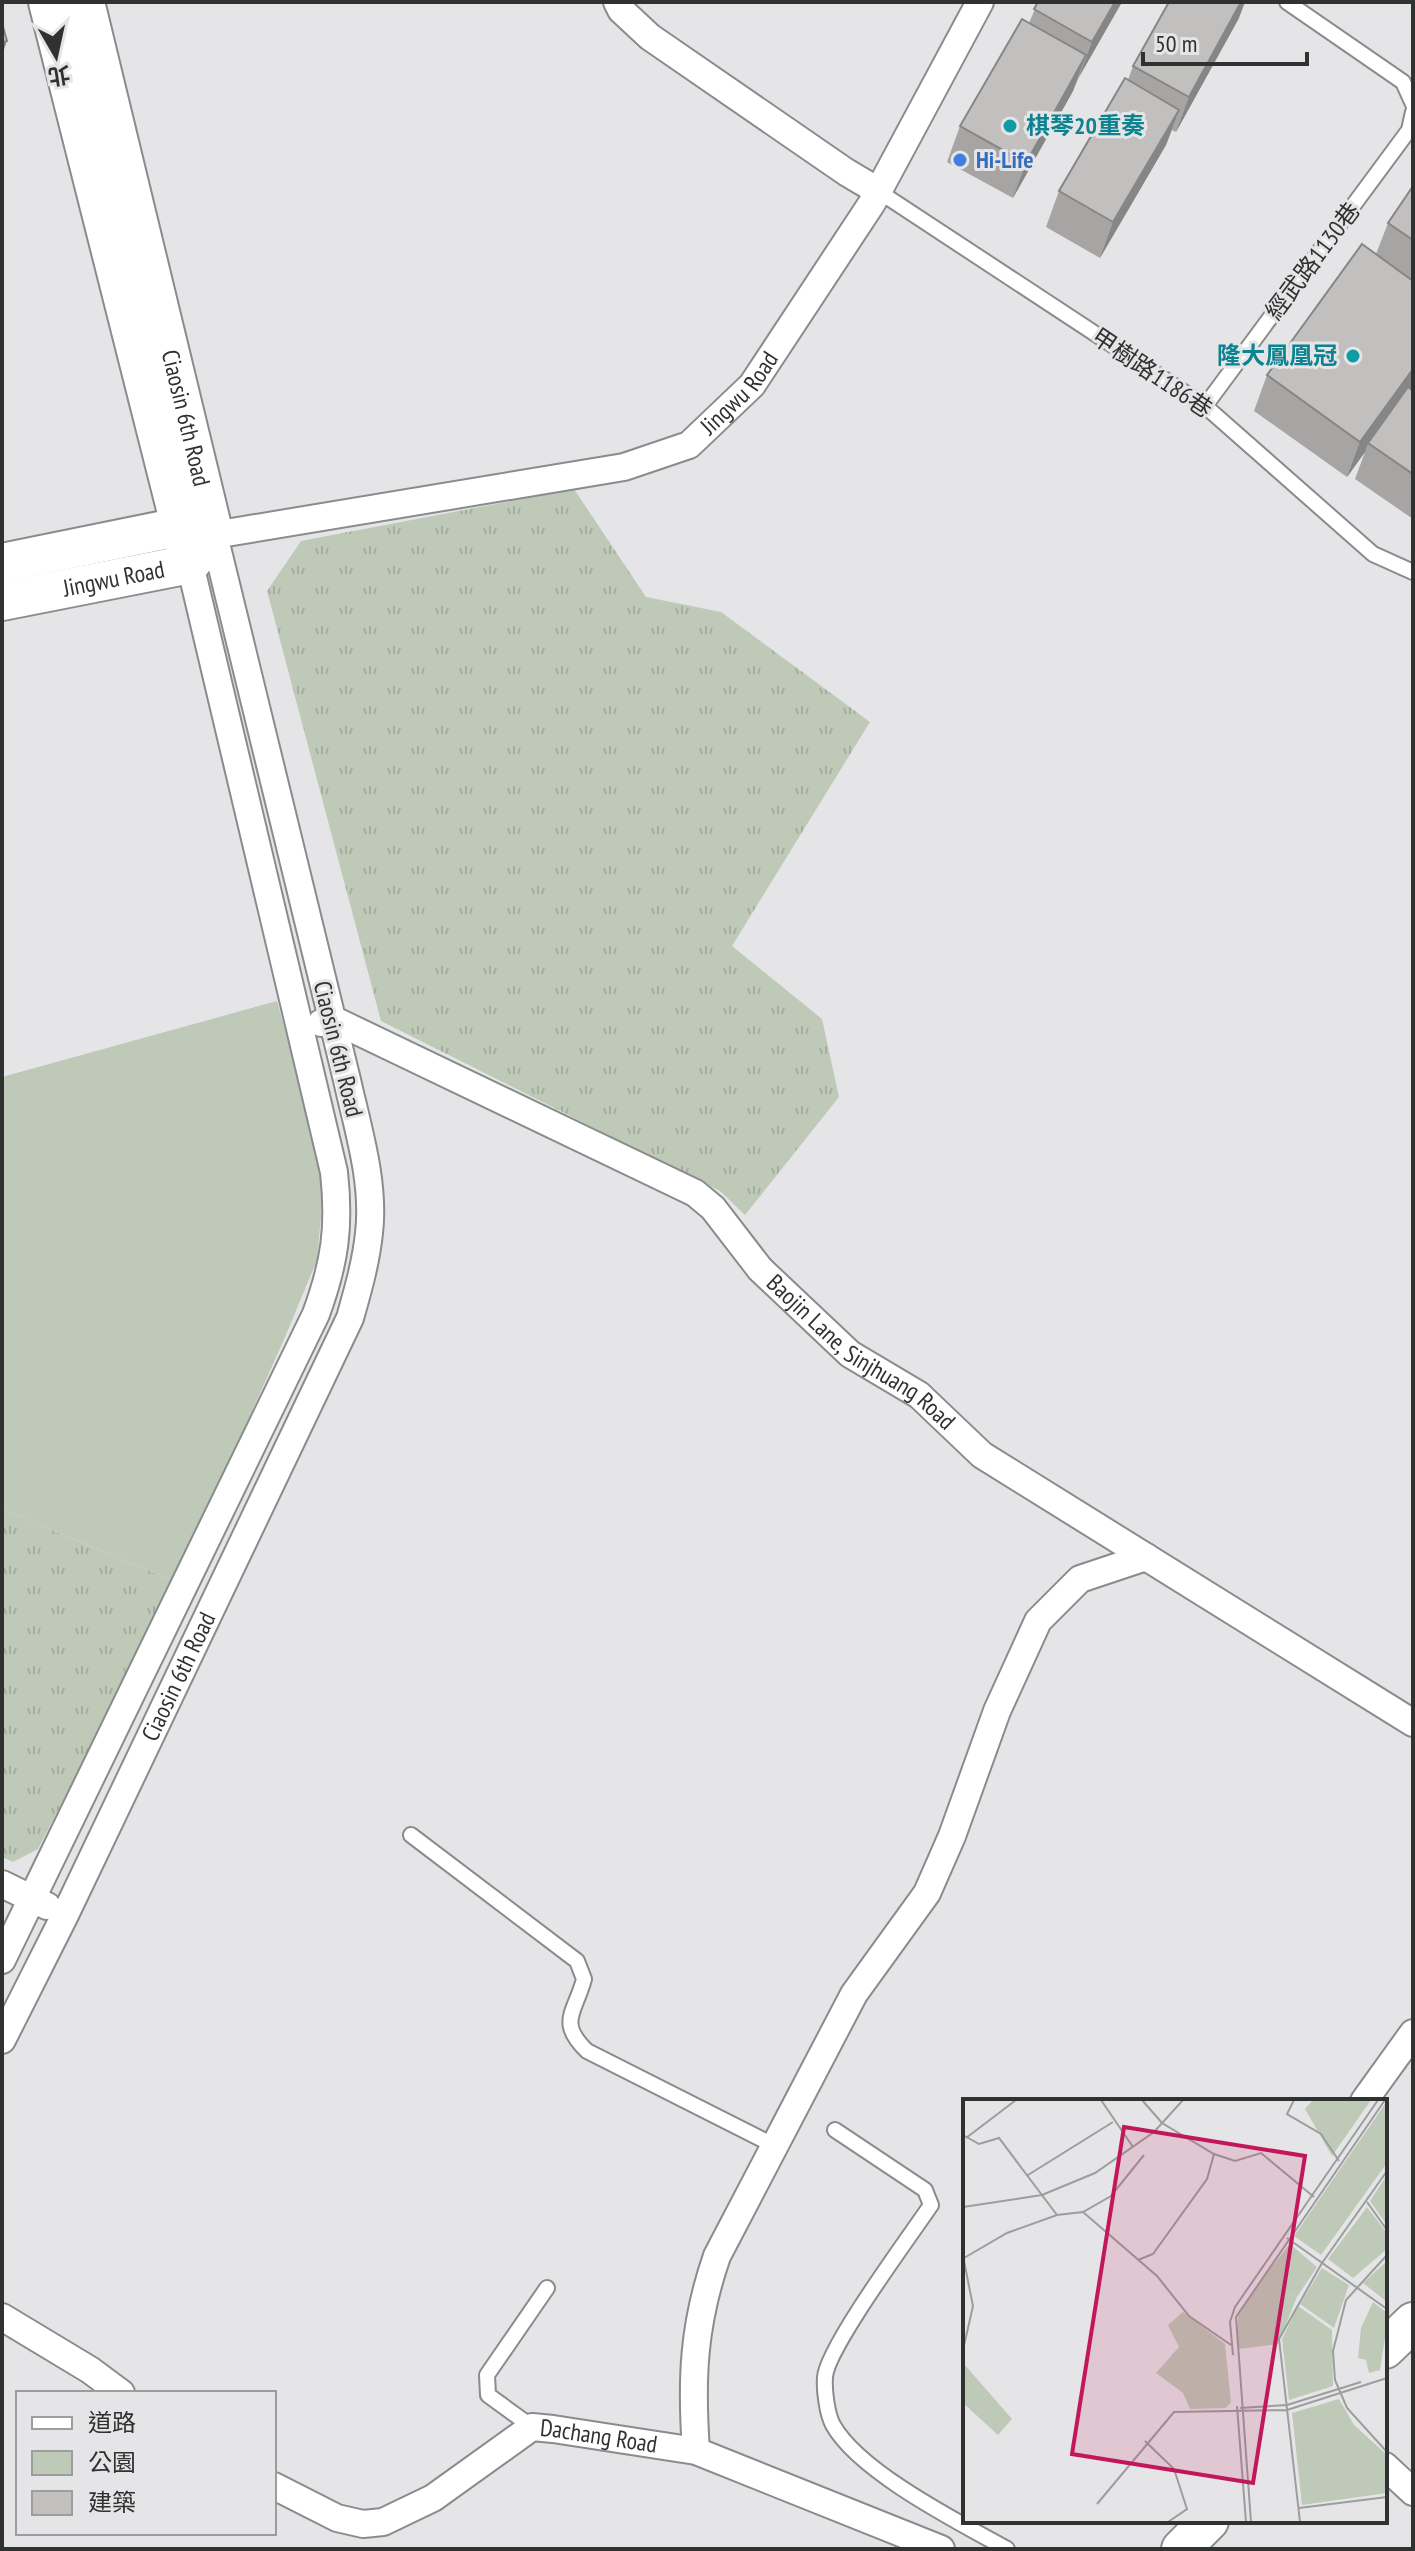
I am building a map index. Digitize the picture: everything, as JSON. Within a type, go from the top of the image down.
[{"type":"street","name":"Ciaosin 6th Road","points":[[2,2040],[350,1318],[370,1231],[369,1197],[362,1152],[332,1019],[48,2]]},
{"type":"street","name":"Ciaosin 6th Road","points":[[85,2],[196,531]]},
{"type":"street","points":[[617,2],[621,10],[650,37],[878,191]]},
{"type":"street","name":"Jingwu Road","points":[[2,563],[624,467],[689,445],[752,385],[878,191],[980,2]]},
{"type":"street","name":"Jingwu Road","points":[[2,601],[190,564],[196,531]]},
{"type":"street","name":"Ciaosin 6th Road","points":[[2,1960],[18,1911],[316,1314],[330,1273],[336,1239],[334,1172],[190,564]]},
{"type":"street","points":[[300,1029],[332,1019]]},
{"type":"street","name":"Baojin Lane, Sinjhuang Road","points":[[332,1019],[695,1193],[713,1208],[760,1269],[850,1354],[919,1395],[982,1455],[1413,1723]]},
{"type":"street","points":[[696,2451],[693,2402],[697,2328],[703,2296],[717,2256],[854,1994],[927,1893],[952,1836],[997,1711],[1038,1621],[1080,1579],[1146,1557]]},
{"type":"street","points":[[2,1884],[18,1911],[59,1926]]},
{"type":"street","points":[[1365,2099],[1413,2033]]},
{"type":"street","points":[[2,2317],[90,2370],[118,2391]]},
{"type":"street","points":[[1387,2347],[1413,2322]]},
{"type":"street","name":"Dachang Road","points":[[276,2487],[337,2518],[363,2524],[383,2522],[433,2498],[532,2427],[696,2451],[941,2549]]},
{"type":"street","points":[[1387,2468],[1413,2492]]},
{"type":"street","points":[[1181,2549],[1207,2523]]},
{"type":"lane","points":[[1287,2],[1403,82],[1413,104]]},
{"type":"lane","name":"經武路1130巷","points":[[1205,406],[1409,130],[1413,112]]},
{"type":"lane","name":"甲樹路1186巷","points":[[878,191],[1205,406],[1373,554],[1413,572]]},
{"type":"lane","points":[[411,1835],[577,1961],[584,1979],[570,2020],[570,2030],[587,2051],[775,2146]]},
{"type":"lane","points":[[835,2130],[925,2190],[931,2205],[838,2345],[825,2376],[832,2423],[848,2445],[872,2467],[938,2511],[1007,2549]]},
{"type":"lane","points":[[532,2427],[488,2395],[487,2375],[547,2288]]},
{"type":"green space","points":[[574,489],[646,597],[721,612],[870,722],[732,946],[822,1019],[839,1097],[745,1215],[720,1191],[381,1021],[267,591],[301,541]]},
{"type":"green space","points":[[277,1001],[313,1129],[323,1194],[317,1260],[176,1582],[2,1509],[2,1077]]},
{"type":"green space","points":[[2,1509],[176,1582],[38,1849],[13,1862],[2,1857]]},
{"type":"building","points":[[1038,2],[1115,2],[1092,42],[1034,9]]},
{"type":"building","name":"棋琴20重奏","points":[[1169,2],[1241,2],[1189,97],[1133,66]]},
{"type":"building","name":"棋琴20重奏","points":[[1022,19],[1086,55],[1026,163],[960,126]]},
{"type":"building","points":[[2,23],[7,41],[2,42]]},
{"type":"building","name":"棋琴20重奏","points":[[1125,78],[1179,110],[1113,222],[1059,191]]},
{"type":"building","points":[[1413,186],[1413,240],[1388,223]]},
{"type":"building","name":"隆大鳳凰冠","points":[[1362,244],[1413,281],[1413,369],[1360,442],[1267,375]]},
{"type":"building","points":[[1408,387],[1413,391],[1413,474],[1368,443]]},
{"type":"place","name":"棋琴20重奏","points":[[1010,126]]},
{"type":"place","name":"Hi-Life","points":[[960,160]]},
{"type":"place","name":"隆大鳳凰冠","points":[[1353,356]]}]
